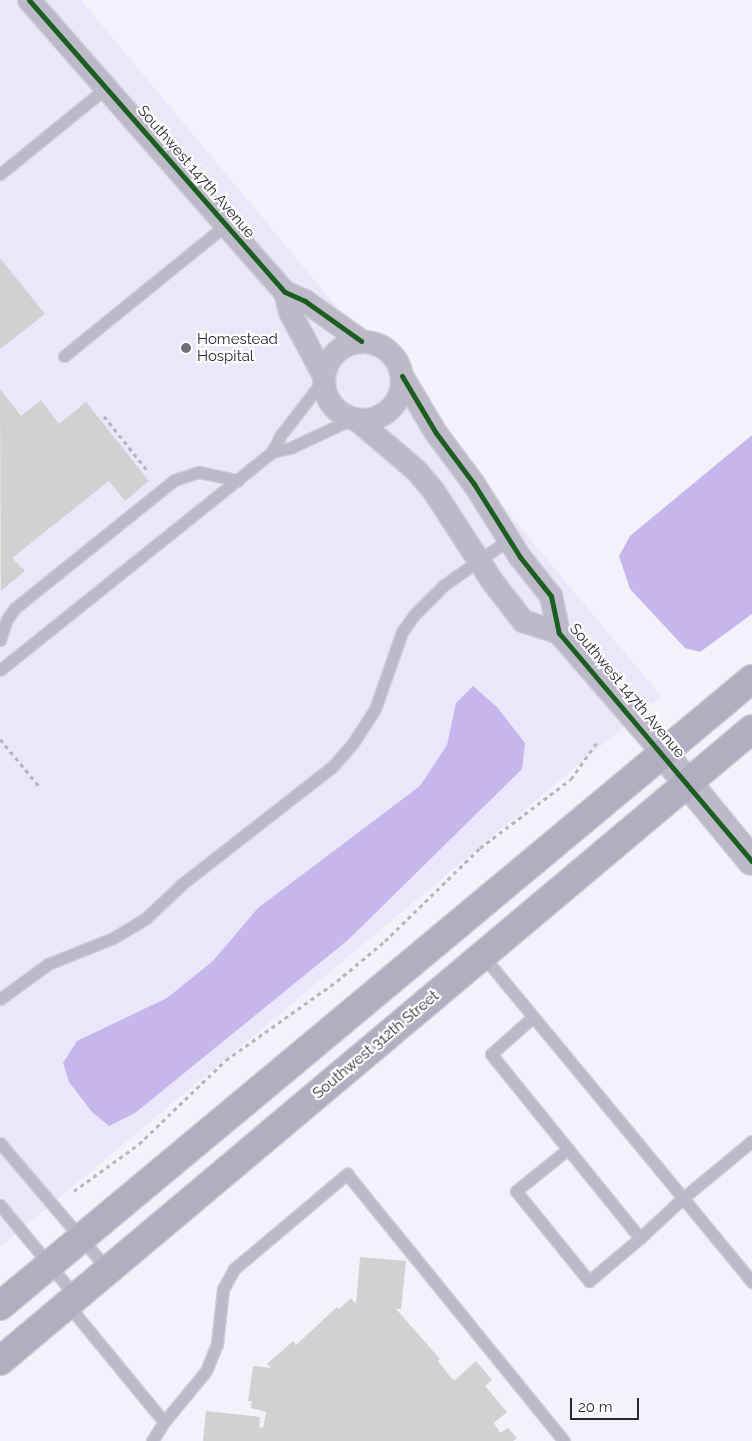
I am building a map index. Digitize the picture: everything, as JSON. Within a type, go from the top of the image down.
[{"type":"main road","points":[[0,1306],[662,752],[752,679]]},
{"type":"main road","name":"Southwest 312th Street","points":[[0,1361],[752,729]]},
{"type":"street","name":"Southwest 147th Avenue","points":[[29,0],[285,292],[305,301],[361,341]]},
{"type":"street","name":"Southwest 147th Avenue","points":[[285,292],[290,312],[324,377]]},
{"type":"street","points":[[361,341],[387,350],[394,357],[402,376],[394,406],[377,418],[354,420],[331,404],[324,377],[339,350],[361,341]]},
{"type":"street","name":"Southwest 147th Avenue","points":[[402,376],[432,426],[474,484],[508,540],[551,596],[559,633],[662,752],[752,861]]},
{"type":"street","name":"Southwest 147th Avenue","points":[[354,420],[416,470],[433,490],[478,560],[523,621],[559,633]]},
{"type":"lane","points":[[0,174],[106,88]]},
{"type":"lane","points":[[64,356],[226,224]]},
{"type":"lane","points":[[0,670],[272,452],[280,436],[324,377]]},
{"type":"lane","points":[[272,452],[290,448],[354,420]]},
{"type":"lane","points":[[0,640],[7,619],[15,608],[174,480],[199,472],[238,480]]},
{"type":"lane","points":[[0,999],[48,964],[114,938],[146,918],[182,884],[333,766],[353,743],[375,709],[402,632],[427,600],[478,560],[508,540]]},
{"type":"lane","points":[[483,956],[752,1282]]},
{"type":"lane","points":[[533,1016],[491,1054],[640,1238]]},
{"type":"lane","points":[[568,1149],[516,1190],[589,1281],[640,1238],[683,1198],[752,1141]]},
{"type":"lane","points":[[0,1143],[108,1270]]},
{"type":"lane","points":[[152,1441],[164,1422],[206,1371],[217,1344],[223,1289],[234,1269],[348,1174],[564,1441]]},
{"type":"lane","points":[[0,1205],[49,1265],[72,1301],[164,1422]]},
{"type":"path","points":[[104,416],[146,470]]},
{"type":"path","points":[[0,739],[38,785]]},
{"type":"path","points":[[74,1191],[139,1144],[226,1060],[331,986],[385,941],[480,848],[571,779],[598,741]]},
{"type":"shaded area","name":"Homestead Hospital","points":[[0,0],[81,0],[661,696],[0,1247]]},
{"type":"shaded area","points":[[752,435],[752,614],[700,652],[685,648],[630,589],[619,556],[630,536]]},
{"type":"shaded area","points":[[473,686],[497,707],[525,743],[522,769],[348,940],[135,1113],[109,1126],[92,1112],[69,1082],[63,1063],[77,1041],[167,998],[213,961],[258,908],[420,786],[447,745],[456,703]]},
{"type":"building","points":[[0,258],[45,314],[0,349]]},
{"type":"building","points":[[0,389],[21,416],[41,400],[59,424],[86,402],[149,481],[125,501],[109,481],[12,558],[25,571],[1,591]]},
{"type":"building","points":[[360,1257],[406,1261],[401,1309],[396,1309],[440,1359],[438,1361],[452,1379],[455,1380],[476,1361],[492,1380],[485,1386],[507,1412],[494,1423],[500,1433],[508,1428],[517,1438],[513,1441],[203,1441],[206,1411],[260,1417],[259,1427],[263,1428],[266,1412],[251,1408],[252,1401],[248,1401],[253,1366],[271,1368],[267,1364],[293,1341],[296,1345],[337,1307],[339,1309],[351,1298],[356,1304]]},
{"type":"cycle path","points":[[29,0],[285,292],[305,301],[361,341]]},
{"type":"cycle path","points":[[402,376],[436,433],[474,484],[520,557],[551,596],[559,633],[752,861]]},
{"type":"place","name":"Homestead Hospital","points":[[186,348]]}]
